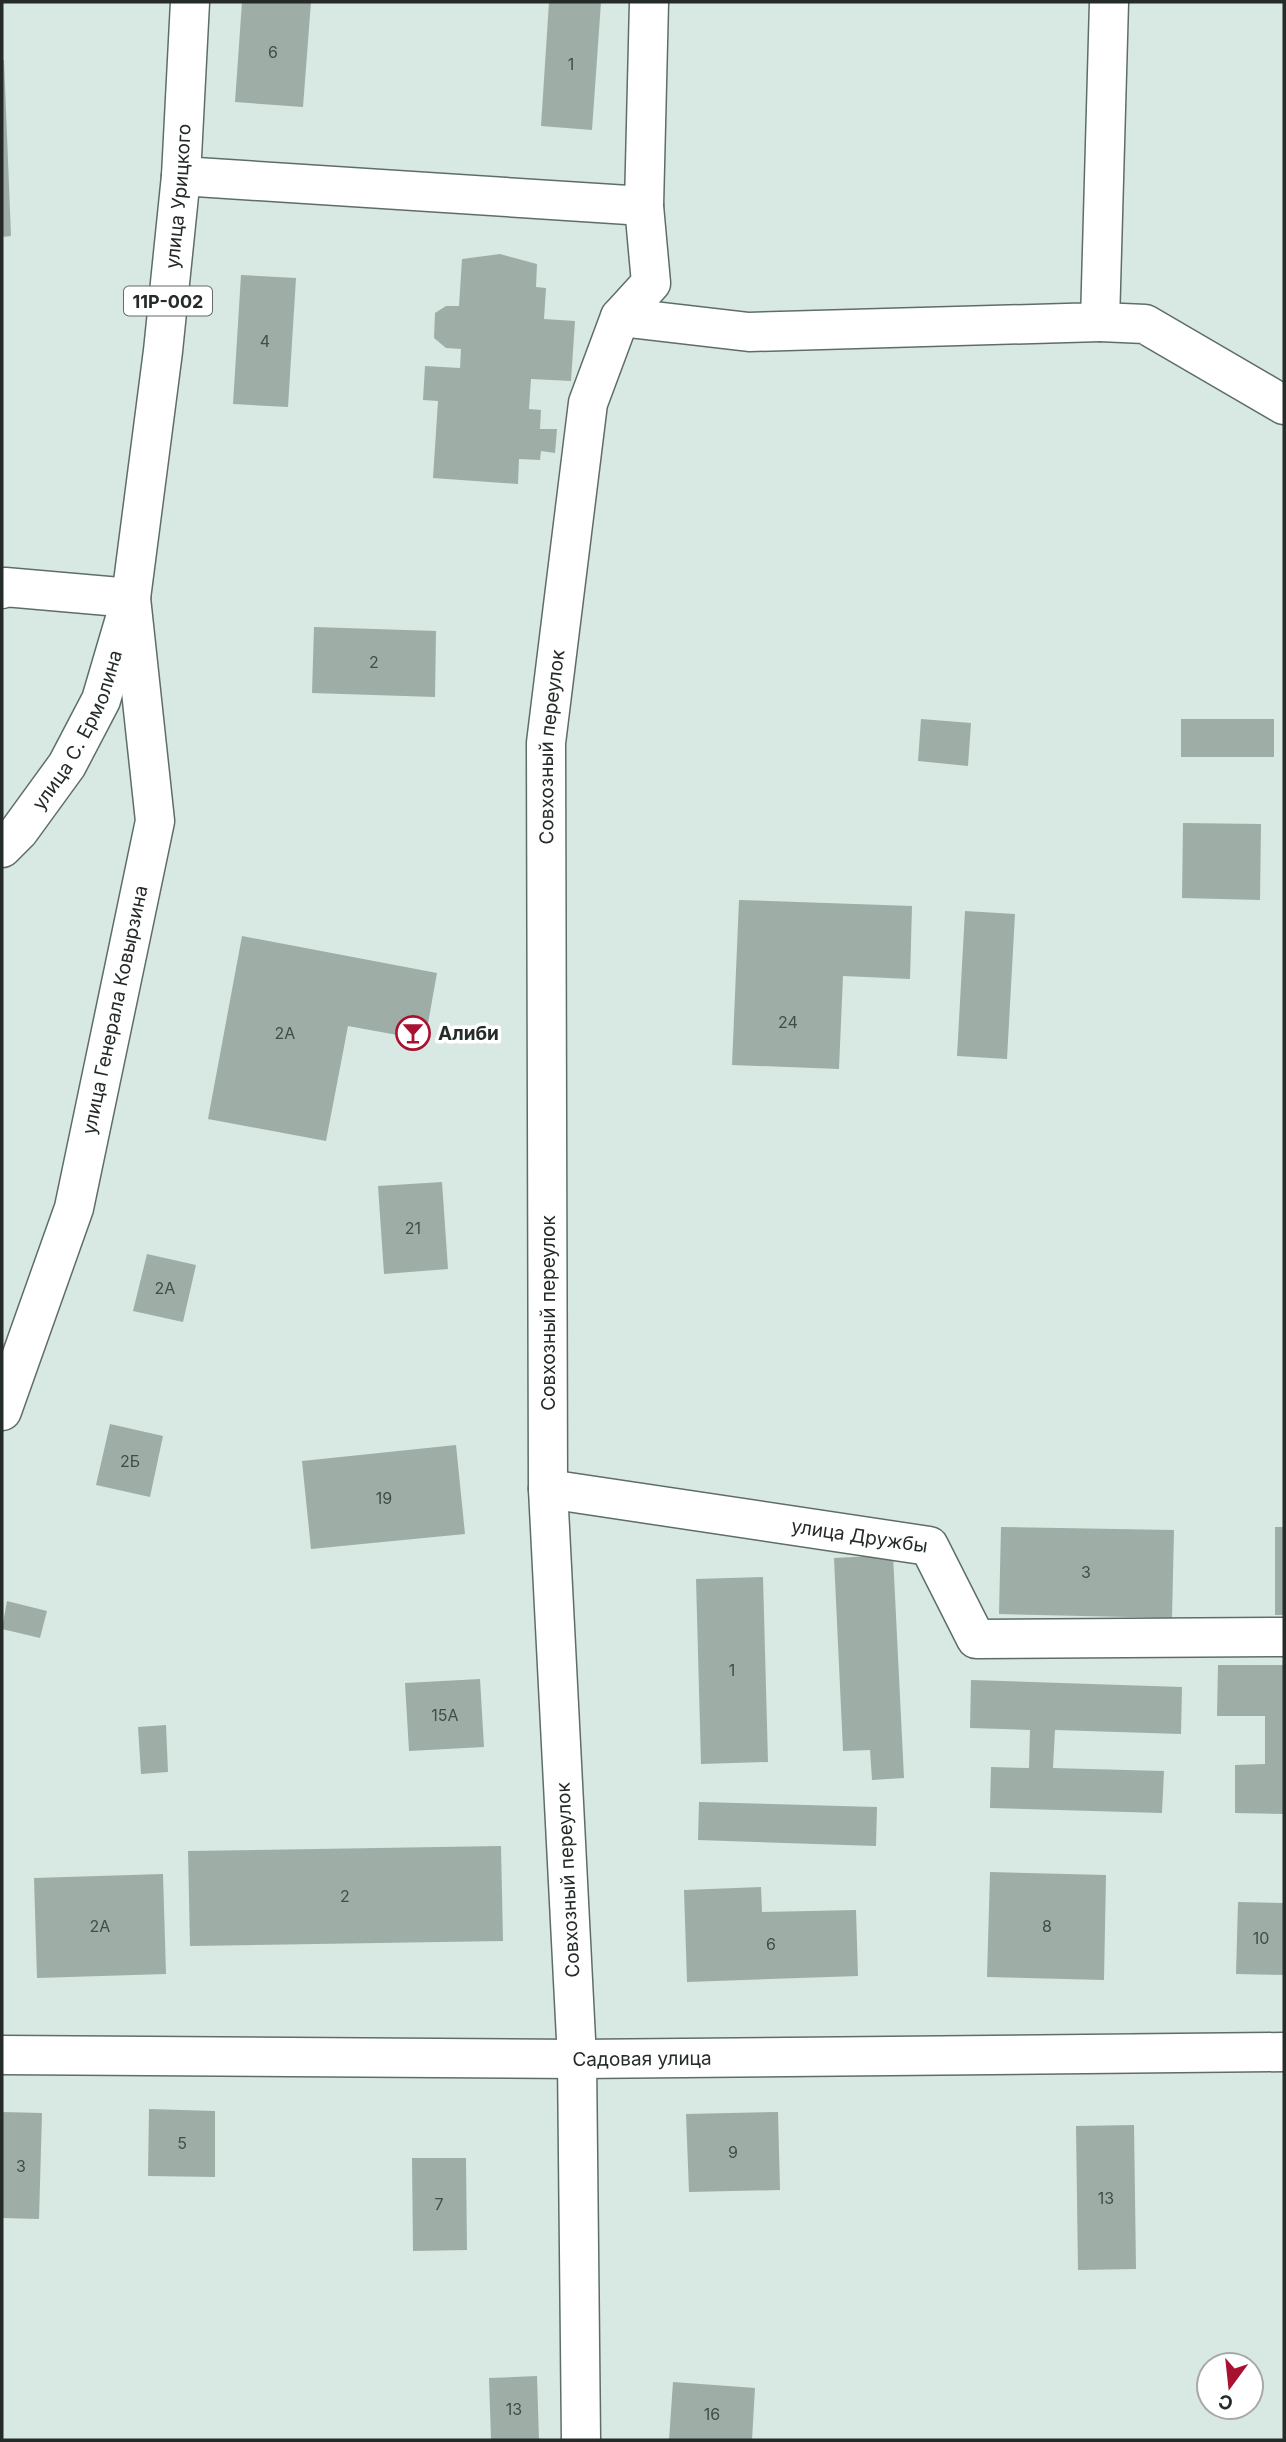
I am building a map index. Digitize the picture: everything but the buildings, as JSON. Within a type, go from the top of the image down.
[{"type":"street","name":"улица Урицкого","points":[[131,598],[163,351],[181,176],[190,2]]},
{"type":"street","name":"Совхозный переулок","points":[[580,2440],[577,2059],[548,1489],[546,743],[588,403],[620,317],[651,282],[644,206],[649,2]]},
{"type":"street","points":[[1100,322],[1109,2]]},
{"type":"street","points":[[181,176],[644,206]]},
{"type":"street","points":[[620,317],[749,332],[1100,322],[1145,324],[1284,405]]},
{"type":"street","points":[[2,589],[5,587],[131,598]]},
{"type":"street","name":"улица С. Ермолина","points":[[2,848],[19,831],[68,765],[101,700],[131,598]]},
{"type":"street","name":"улица Генерала Ковырзина","points":[[2,1411],[74,1209],[155,821],[131,598]]},
{"type":"street","name":"улица Дружбы","points":[[548,1489],[929,1546],[976,1639],[1284,1637]]},
{"type":"street","name":"Садовая улица","points":[[2,2054],[577,2059],[1284,2052]]},
{"type":"place","name":"Алиби","points":[[413,1033]]}]
